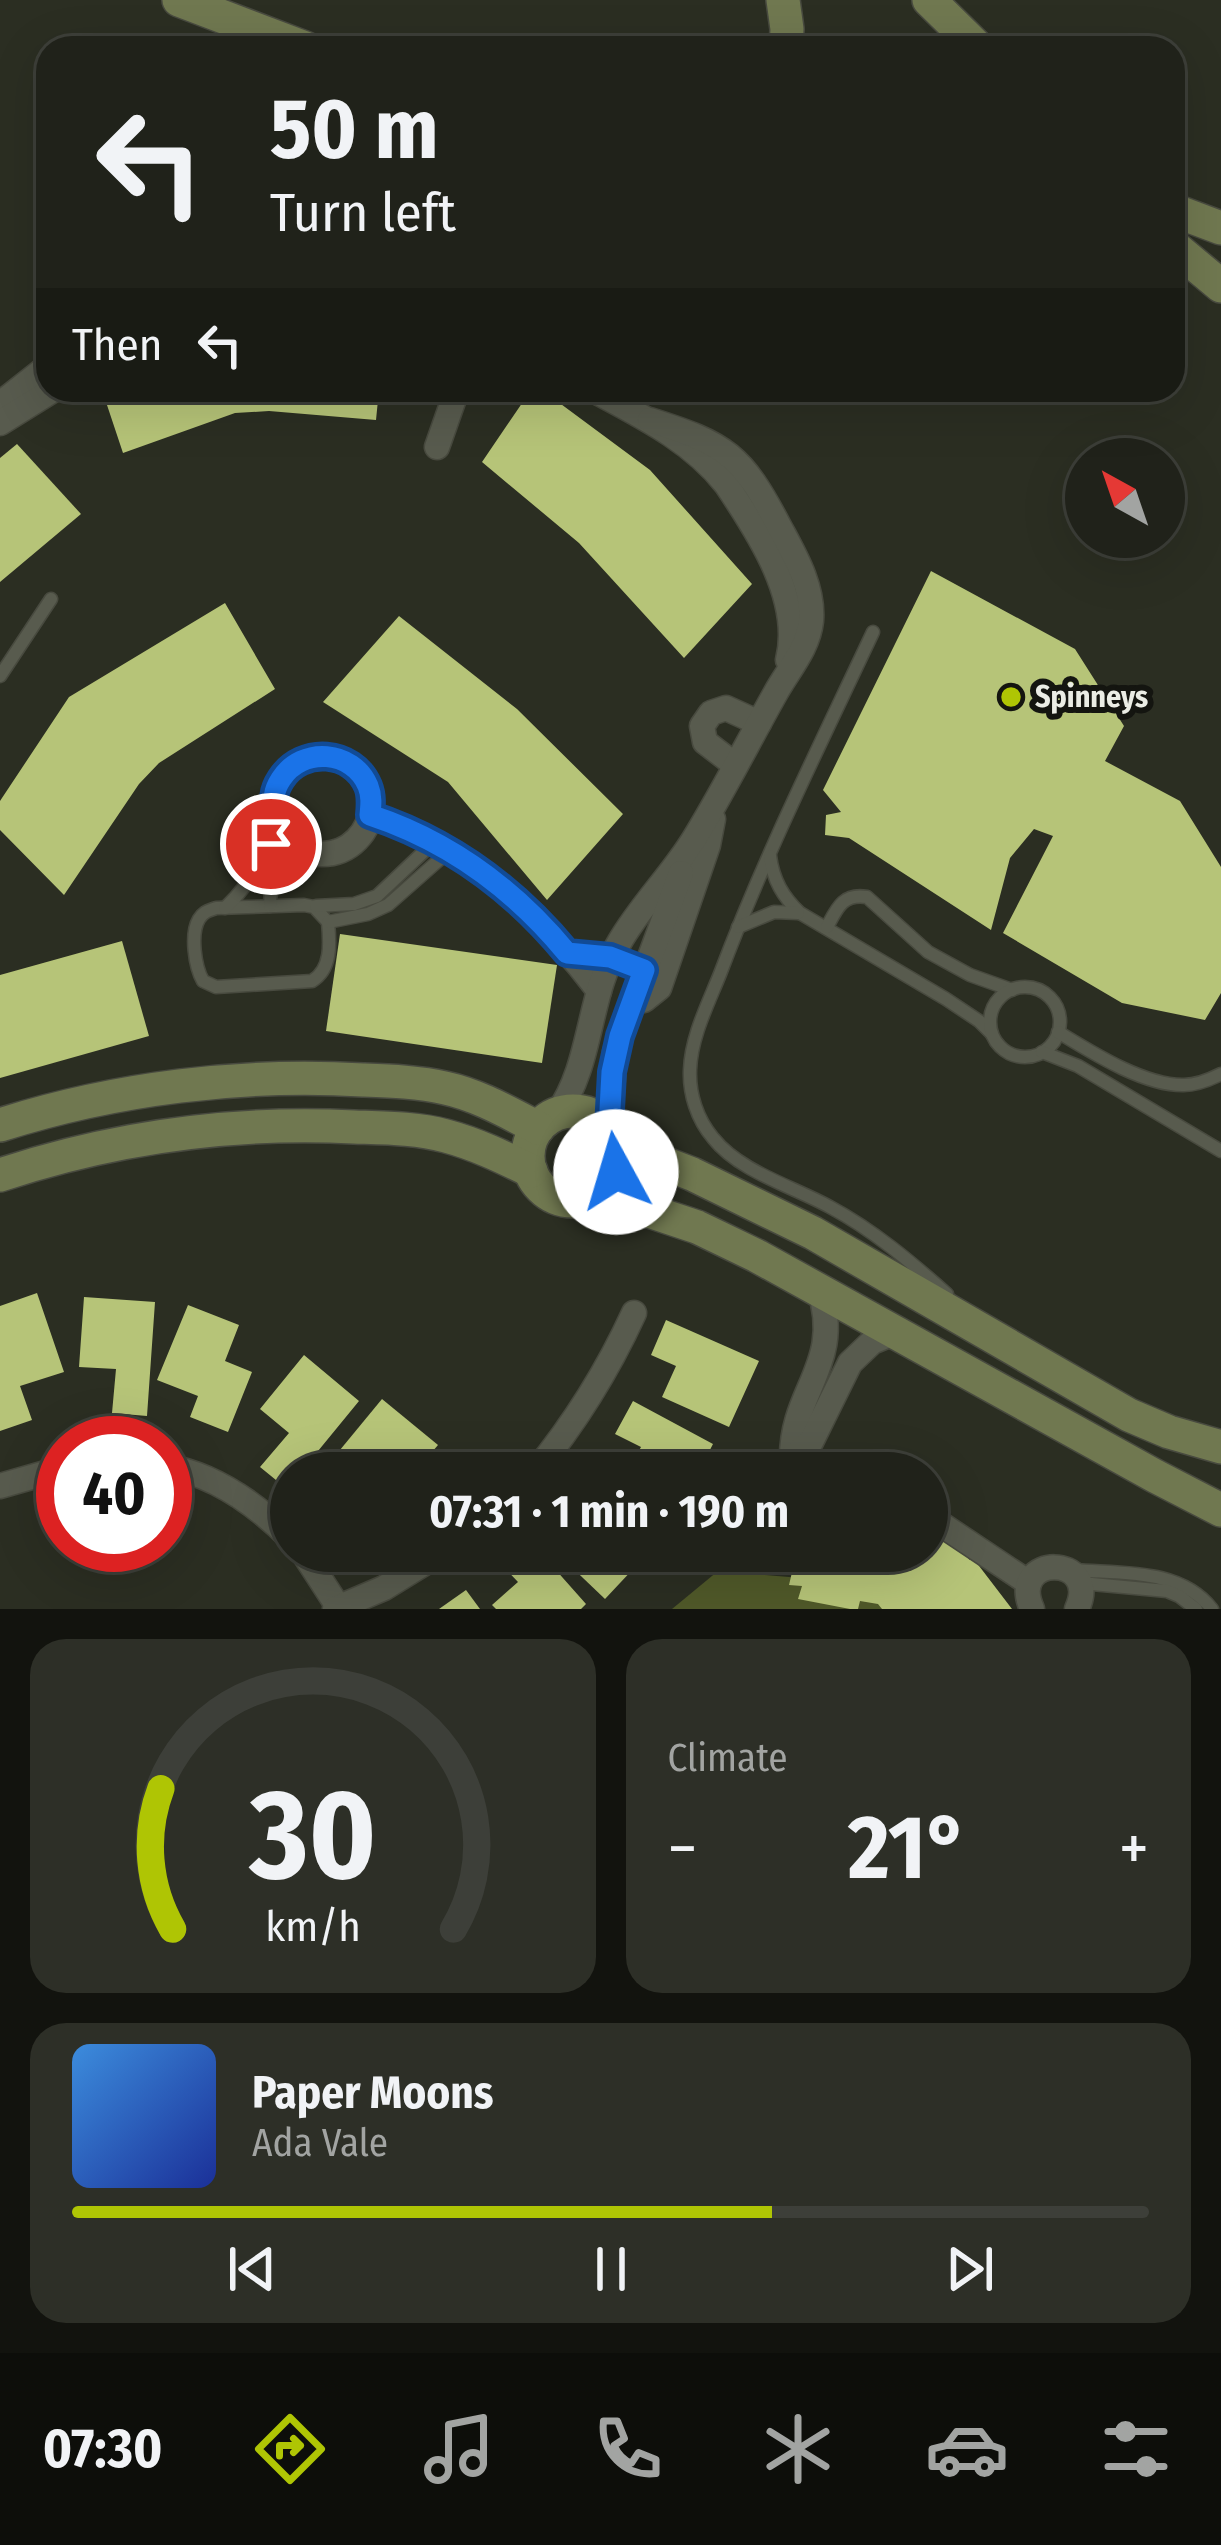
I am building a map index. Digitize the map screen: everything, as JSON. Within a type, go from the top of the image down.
[{"type":"street","points":[[179,0],[274,36]]},
{"type":"street","points":[[783,0],[785,36]]},
{"type":"street","points":[[929,0],[966,36]]},
{"type":"street","points":[[1185,214],[1221,228]]},
{"type":"street","points":[[1185,253],[1221,286]]},
{"type":"street","points":[[0,404],[36,376]]},
{"type":"street","points":[[0,423],[36,401]]},
{"type":"street","points":[[437,447],[453,402]]},
{"type":"street","points":[[0,1175],[148,1137],[305,1125],[442,1135],[496,1153],[531,1172],[547,1193],[573,1202],[598,1194],[616,1172],[615,1052],[695,837],[784,677],[793,643],[790,606],[776,572],[715,470],[650,420],[616,402]]},
{"type":"street","points":[[735,766],[705,742],[702,726],[718,709],[733,710],[759,723]]},
{"type":"street","points":[[332,757],[347,762],[368,784],[370,815],[356,842],[343,850],[312,854],[286,839],[277,826],[274,795],[279,781],[302,760],[332,757]]},
{"type":"street","points":[[634,1001],[644,1000],[659,988],[708,845],[712,806]]},
{"type":"street","points":[[370,815],[442,845],[530,910],[599,991]]},
{"type":"street","points":[[531,1172],[531,1142],[571,1090],[610,957],[695,837]]},
{"type":"street","points":[[567,953],[610,957],[644,970]]},
{"type":"street","points":[[0,1125],[139,1093],[262,1079],[323,1078],[446,1088],[547,1121],[579,1112],[590,1114],[613,1136],[793,1223],[1130,1415],[1169,1432],[1217,1444]]},
{"type":"street","points":[[598,1194],[698,1227],[819,1288],[1221,1510]]},
{"type":"street","points":[[789,1452],[826,1343],[819,1288]]},
{"type":"street","points":[[551,1452],[591,1397],[634,1312]]},
{"type":"street","points":[[800,1452],[811,1442],[850,1363],[872,1342],[896,1332]]},
{"type":"street","points":[[192,1473],[216,1481],[270,1519]]},
{"type":"street","points":[[0,1486],[36,1476]]},
{"type":"street","points":[[948,1532],[1030,1596],[1041,1570],[1059,1567],[1077,1596]]},
{"type":"street","points":[[315,1572],[337,1608],[410,1572]]},
{"type":"lane","points":[[0,676],[51,599]]},
{"type":"lane","points":[[873,632],[737,928],[694,1041],[691,1092],[699,1117],[732,1156],[864,1228],[998,1340]]},
{"type":"lane","points":[[225,908],[252,879],[277,826]]},
{"type":"lane","points":[[314,907],[328,922],[326,969],[312,981],[216,987],[199,974],[196,925],[208,911],[354,904],[377,896],[442,845]]},
{"type":"lane","points":[[328,922],[388,905],[442,845]]},
{"type":"lane","points":[[270,906],[279,868],[298,848]]},
{"type":"lane","points":[[770,854],[776,880],[800,913],[980,1021],[1010,1054],[1027,1057],[1042,1052],[1058,1032],[1056,1006],[1048,996],[970,975],[928,952],[867,897],[846,898],[827,927]]},
{"type":"lane","points":[[737,928],[774,912],[800,913]]},
{"type":"lane","points":[[992,1034],[996,1004],[1012,990]]},
{"type":"lane","points":[[1058,1032],[1108,1062],[1167,1084],[1203,1082],[1221,1074]]},
{"type":"lane","points":[[1042,1052],[1078,1066],[1221,1151]]},
{"type":"lane","points":[[1077,1596],[1168,1579],[1193,1589],[1212,1609]]},
{"type":"lane","points":[[1077,1596],[1167,1592],[1196,1609]]},
{"type":"green space","points":[[717,1572],[730,1572],[957,1591],[984,1609],[672,1609]]},
{"type":"building","points":[[106,402],[378,402],[376,420],[269,411],[235,413],[123,453]]},
{"type":"building","points":[[523,402],[558,402],[650,470],[752,584],[684,658],[579,543],[482,462]]},
{"type":"building","points":[[17,444],[81,514],[0,582],[0,458]]},
{"type":"building","points":[[931,571],[1075,649],[1124,726],[1105,761],[1180,801],[1221,867],[1221,993],[1205,1020],[1122,1003],[1003,933],[1053,836],[1034,829],[1010,858],[991,930],[849,838],[825,835],[826,815],[841,812],[823,790]]},
{"type":"building","points":[[225,603],[275,689],[159,763],[139,784],[64,895],[0,830],[0,801],[69,697]]},
{"type":"building","points":[[399,616],[517,709],[623,814],[547,900],[448,782],[323,702]]},
{"type":"building","points":[[340,934],[557,965],[542,1063],[326,1031]]},
{"type":"building","points":[[122,941],[149,1036],[0,1078],[0,975]]},
{"type":"building","points":[[37,1293],[64,1372],[20,1386],[32,1420],[0,1431],[0,1306]]},
{"type":"building","points":[[84,1297],[155,1302],[147,1416],[112,1413],[116,1369],[79,1367]]},
{"type":"building","points":[[188,1305],[239,1325],[225,1361],[252,1372],[228,1432],[190,1416],[198,1396],[157,1380]]},
{"type":"building","points":[[666,1320],[759,1361],[729,1427],[662,1397],[676,1366],[651,1355]]},
{"type":"building","points":[[304,1355],[359,1401],[317,1452],[273,1452],[289,1433],[260,1409]]},
{"type":"building","points":[[382,1399],[438,1445],[432,1452],[338,1452]]},
{"type":"building","points":[[633,1401],[713,1444],[709,1452],[638,1452],[641,1447],[615,1434]]},
{"type":"building","points":[[270,1455],[270,1475],[260,1467]]},
{"type":"building","points":[[948,1539],[973,1558],[1012,1609],[882,1609],[860,1601],[858,1609],[850,1609],[798,1599],[802,1586],[789,1585],[792,1572],[948,1572]]},
{"type":"building","points":[[508,1572],[558,1572],[586,1604],[581,1609],[496,1609],[492,1605],[518,1582]]},
{"type":"building","points":[[577,1572],[630,1572],[605,1599]]},
{"type":"building","points":[[466,1590],[480,1609],[439,1609]]},
{"type":"place","name":"Spinneys","points":[[1011,697]]},
{"type":"route","points":[[271,844],[277,826],[274,795],[289,769],[317,756],[347,762],[368,784],[370,815],[435,841],[467,861],[530,910],[567,953],[610,957],[644,970],[612,1072],[609,1128],[617,1145],[616,1172]]}]
